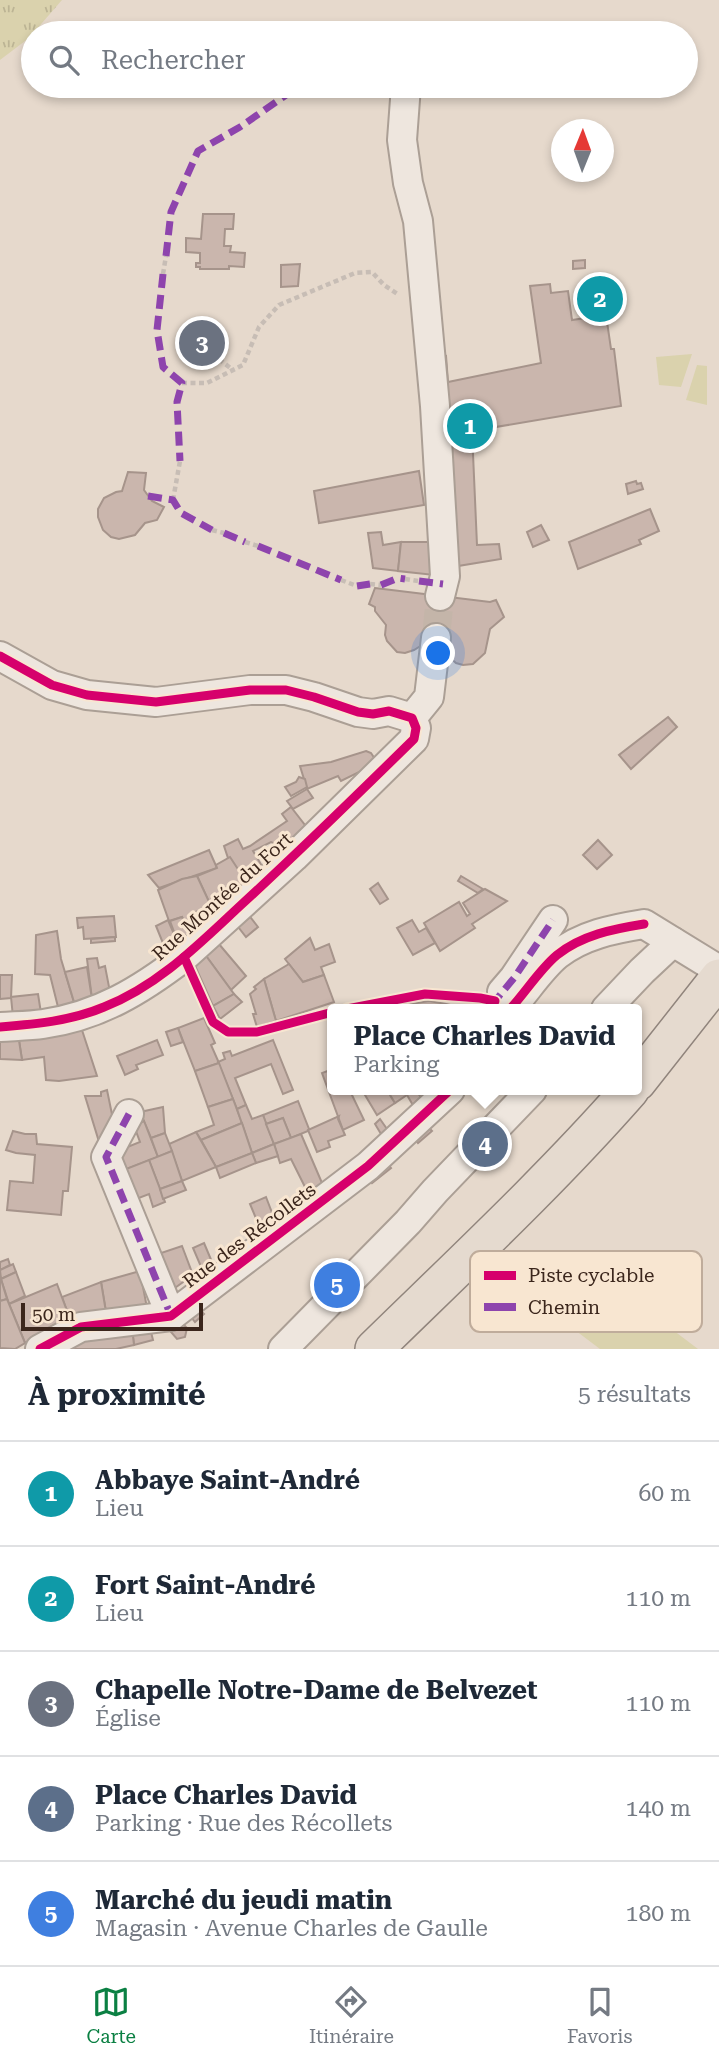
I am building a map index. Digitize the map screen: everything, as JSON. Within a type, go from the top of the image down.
[{"type":"main road","points":[[642,1076],[719,978]]},
{"type":"main road","points":[[474,1251],[626,1095]]},
{"type":"main road","points":[[374,1349],[470,1255]]},
{"type":"street","points":[[405,98],[402,140],[408,183],[418,221],[435,406],[445,576],[429,588]]},
{"type":"street","points":[[0,656],[52,685],[87,695],[156,702],[250,690],[286,690],[358,712],[373,714],[389,711],[412,718],[429,697],[436,638]]},
{"type":"street","name":"Rue Montée du Fort","points":[[0,1027],[44,1024],[76,1017],[105,1007],[141,989],[167,970],[284,866],[414,739],[416,728],[412,718]]},
{"type":"street","points":[[494,1004],[553,920]]},
{"type":"street","points":[[514,1004],[555,957],[571,946],[614,929],[644,924],[719,971]]},
{"type":"street","points":[[611,1004],[673,942]]},
{"type":"street","name":"Rue des Récollets","points":[[171,1316],[368,1167],[445,1095]]},
{"type":"street","points":[[283,1349],[528,1095]]},
{"type":"street","points":[[40,1349],[81,1327],[171,1316],[106,1157],[129,1114]]},
{"type":"path","points":[[163,274],[166,256]]},
{"type":"path","points":[[181,383],[207,383],[243,365],[260,327],[279,305],[355,273],[372,272],[397,294],[424,298]]},
{"type":"path","points":[[200,353],[201,359],[215,356],[233,370]]},
{"type":"path","points":[[173,500],[180,461]]},
{"type":"path","points":[[212,530],[224,533]]},
{"type":"path","points":[[246,542],[258,547]]},
{"type":"path","points":[[405,579],[429,588]]},
{"type":"path","points":[[341,580],[357,586]]},
{"type":"path","points":[[370,583],[381,584]]},
{"type":"green space","points":[[0,0],[62,0],[44,21],[21,21],[21,44],[0,60]]},
{"type":"green space","points":[[692,354],[681,387],[659,385],[656,357]]},
{"type":"green space","points":[[697,365],[707,366],[707,405],[686,400]]},
{"type":"green space","points":[[578,1332],[676,1332],[698,1349],[600,1349]]},
{"type":"building","points":[[203,214],[234,214],[233,229],[225,229],[224,246],[231,246],[230,252],[245,253],[244,267],[196,267],[196,263],[200,263],[200,253],[186,252],[186,238],[201,239]]},
{"type":"building","points":[[585,260],[585,268],[573,269],[573,261]]},
{"type":"building","points":[[300,264],[298,286],[281,287],[281,265]]},
{"type":"building","points":[[550,284],[551,293],[568,291],[572,320],[592,317],[590,309],[605,308],[611,349],[614,349],[621,406],[472,431],[477,545],[499,544],[501,559],[458,566],[440,357],[446,356],[448,382],[541,363],[530,286]]},
{"type":"building","points":[[213,329],[213,332],[221,337],[216,351],[185,356],[182,333]]},
{"type":"building","points":[[419,471],[424,505],[319,523],[314,491]]},
{"type":"building","points":[[128,472],[146,473],[144,490],[152,501],[164,507],[157,520],[145,523],[135,535],[119,539],[111,537],[103,530],[98,509],[104,498],[122,491]]},
{"type":"building","points":[[636,481],[637,484],[641,483],[643,489],[628,494],[626,484]]},
{"type":"building","points":[[650,509],[659,531],[639,540],[641,544],[578,569],[569,542]]},
{"type":"building","points":[[541,525],[549,540],[533,547],[527,532]]},
{"type":"building","points":[[381,532],[383,545],[401,542],[398,571],[373,568],[368,533]]},
{"type":"building","points":[[401,542],[438,542],[434,575],[398,571]]},
{"type":"building","points":[[375,588],[490,602],[496,600],[504,617],[490,629],[485,653],[473,664],[456,663],[447,655],[422,645],[405,653],[397,652],[387,641],[386,625],[375,607],[369,604]]},
{"type":"building","points":[[668,717],[677,727],[631,769],[619,755]]},
{"type":"building","points":[[366,751],[371,753],[377,762],[363,775],[361,771],[341,781],[338,776],[307,789],[300,766],[331,762]]},
{"type":"building","points":[[299,777],[305,779],[307,787],[291,796],[285,787],[296,782]]},
{"type":"building","points":[[307,789],[313,798],[293,809],[287,801]]},
{"type":"building","points":[[291,807],[308,829],[284,852],[279,845],[271,842],[253,851],[265,871],[249,886],[228,858],[224,846],[238,839],[243,849],[250,846],[287,821],[282,814]]},
{"type":"building","points":[[598,840],[612,855],[597,869],[583,855]]},
{"type":"building","points":[[209,850],[217,868],[159,888],[148,875]]},
{"type":"building","points":[[230,857],[249,886],[215,915],[197,876],[217,868],[216,865]]},
{"type":"building","points":[[197,876],[211,906],[193,913],[201,930],[192,939],[182,917],[169,921],[158,890],[182,879]]},
{"type":"building","points":[[461,876],[483,889],[478,893],[458,881]]},
{"type":"building","points":[[378,883],[388,899],[380,904],[370,889]]},
{"type":"building","points":[[485,889],[507,901],[472,924],[475,928],[440,951],[424,923],[459,902],[467,916],[470,914],[463,903]]},
{"type":"building","points":[[244,909],[258,927],[246,937],[232,919]]},
{"type":"building","points":[[114,916],[116,937],[84,939],[83,927],[78,928],[77,918]]},
{"type":"building","points":[[182,917],[192,939],[180,948],[170,921]]},
{"type":"building","points":[[168,920],[180,948],[169,958],[156,926]]},
{"type":"building","points":[[412,920],[419,932],[426,928],[435,943],[413,955],[397,928]]},
{"type":"building","points":[[57,931],[61,959],[74,1002],[58,1007],[50,975],[35,974],[36,935]]},
{"type":"building","points":[[115,937],[115,941],[91,943],[91,939]]},
{"type":"building","points":[[213,937],[246,976],[231,990],[201,949]]},
{"type":"building","points":[[310,938],[315,950],[329,944],[335,962],[321,967],[324,975],[303,982],[285,959]]},
{"type":"building","points":[[201,949],[234,994],[213,1006],[192,959]]},
{"type":"building","points":[[97,958],[99,968],[105,966],[110,992],[92,999],[87,959]]},
{"type":"building","points":[[289,964],[303,982],[324,975],[334,1002],[276,1021],[264,979]]},
{"type":"building","points":[[87,967],[92,999],[74,1002],[65,972]]},
{"type":"building","points":[[0,975],[12,975],[11,998],[0,999]]},
{"type":"building","points":[[264,979],[276,1021],[257,1027],[250,994]]},
{"type":"building","points":[[38,994],[41,1013],[13,1017],[11,997]]},
{"type":"building","points":[[234,994],[242,1002],[220,1019],[213,1006]]},
{"type":"building","points":[[429,1001],[444,1004],[410,1004]]},
{"type":"building","points":[[204,1018],[215,1043],[211,1045],[219,1063],[195,1071],[178,1028]]},
{"type":"building","points":[[81,1027],[97,1076],[46,1080],[44,1057],[22,1060],[18,1034]]},
{"type":"building","points":[[178,1028],[183,1042],[171,1046],[166,1032]]},
{"type":"building","points":[[18,1034],[22,1060],[0,1059],[0,1035]]},
{"type":"building","points":[[157,1040],[163,1055],[136,1065],[138,1069],[125,1075],[117,1056]]},
{"type":"building","points":[[273,1040],[293,1090],[283,1094],[271,1064],[235,1078],[246,1105],[237,1109],[218,1062],[225,1059],[223,1053],[230,1051],[232,1056]]},
{"type":"building","points":[[219,1063],[233,1099],[208,1107],[195,1071]]},
{"type":"building","points":[[327,1071],[327,1087],[322,1073]]},
{"type":"building","points":[[107,1090],[115,1129],[100,1145],[85,1096],[101,1096],[101,1092]]},
{"type":"building","points":[[330,1095],[352,1095],[364,1120],[343,1130]]},
{"type":"building","points":[[365,1095],[390,1095],[395,1103],[377,1115]]},
{"type":"building","points":[[390,1095],[407,1095],[395,1103]]},
{"type":"building","points":[[407,1095],[420,1095],[423,1100],[414,1107]]},
{"type":"building","points":[[233,1099],[242,1123],[201,1140],[196,1132],[214,1125],[208,1107]]},
{"type":"building","points":[[298,1101],[308,1131],[291,1138],[283,1118],[266,1124],[263,1115]]},
{"type":"building","points":[[246,1105],[252,1119],[263,1115],[274,1144],[252,1153],[237,1109]]},
{"type":"building","points":[[163,1107],[165,1133],[151,1138],[140,1112]]},
{"type":"building","points":[[339,1116],[345,1135],[328,1141],[330,1147],[317,1152],[308,1130]]},
{"type":"building","points":[[283,1118],[291,1138],[274,1144],[266,1124]]},
{"type":"building","points":[[380,1119],[387,1129],[381,1134],[375,1124]]},
{"type":"building","points":[[144,1121],[158,1157],[124,1170],[115,1152],[140,1142],[134,1126]]},
{"type":"building","points":[[242,1123],[252,1153],[216,1167],[201,1140]]},
{"type":"building","points":[[426,1125],[432,1131],[418,1143],[412,1136]]},
{"type":"building","points":[[13,1131],[36,1134],[37,1144],[72,1147],[68,1191],[63,1191],[61,1215],[7,1210],[10,1181],[33,1183],[35,1155],[6,1150]]},
{"type":"building","points":[[196,1132],[216,1167],[182,1181],[169,1144]]},
{"type":"building","points":[[165,1133],[172,1151],[158,1157],[151,1138]]},
{"type":"building","points":[[301,1134],[322,1183],[308,1193],[291,1159],[280,1163],[274,1144]]},
{"type":"building","points":[[274,1144],[278,1156],[256,1163],[252,1153]]},
{"type":"building","points":[[172,1151],[182,1181],[160,1189],[149,1160]]},
{"type":"building","points":[[252,1153],[256,1163],[220,1178],[216,1167]]},
{"type":"building","points":[[384,1159],[391,1168],[372,1183],[365,1174]]},
{"type":"building","points":[[149,1160],[165,1202],[153,1207],[149,1194],[131,1201],[121,1171]]},
{"type":"building","points":[[182,1181],[186,1190],[163,1199],[160,1189]]},
{"type":"building","points":[[266,1197],[274,1218],[260,1228],[250,1204]]},
{"type":"building","points":[[204,1243],[212,1262],[202,1269],[193,1248]]},
{"type":"building","points":[[182,1246],[193,1275],[172,1290],[155,1255]]},
{"type":"building","points":[[8,1259],[10,1265],[0,1270],[0,1262]]},
{"type":"building","points":[[13,1264],[16,1272],[1,1279],[0,1270]]},
{"type":"building","points":[[140,1271],[147,1308],[106,1312],[101,1282]]},
{"type":"building","points":[[16,1272],[25,1296],[9,1304],[1,1279]]},
{"type":"building","points":[[0,1276],[7,1299],[0,1301]]},
{"type":"building","points":[[101,1282],[106,1312],[70,1319],[62,1297]]},
{"type":"building","points":[[57,1284],[70,1319],[54,1325],[25,1343],[9,1304]]},
{"type":"building","points":[[7,1299],[25,1343],[15,1349],[0,1348],[0,1301]]},
{"type":"building","points":[[200,1310],[204,1314],[195,1322],[191,1317]]},
{"type":"building","points":[[181,1322],[187,1328],[185,1337],[177,1339],[171,1332],[173,1325]]},
{"type":"building","points":[[149,1324],[153,1340],[134,1345],[132,1328]]},
{"type":"building","points":[[132,1328],[134,1345],[116,1349],[55,1349],[79,1337]]},
{"type":"tunnel","points":[[436,638],[440,596]]},
{"type":"marked path","points":[[166,256],[171,212],[198,151],[240,127],[282,98]]},
{"type":"marked path","points":[[163,274],[157,330],[163,367],[182,383],[177,402],[180,461]]},
{"type":"marked path","points":[[148,496],[173,500],[181,513],[212,530]]},
{"type":"marked path","points":[[224,533],[245,542]]},
{"type":"marked path","points":[[258,546],[341,580]]},
{"type":"marked path","points":[[381,585],[398,578],[405,579]]},
{"type":"marked path","points":[[419,581],[443,584]]},
{"type":"marked path","points":[[357,586],[370,584]]},
{"type":"marked path","points":[[494,1004],[553,920]]},
{"type":"marked path","points":[[129,1114],[106,1157],[171,1316]]},
{"type":"cycle path","points":[[0,656],[52,685],[87,695],[156,702],[250,690],[286,690],[358,712],[373,714],[389,711],[412,718],[416,728],[414,739],[328,823],[160,976],[124,998],[92,1012],[53,1021],[0,1027]]},
{"type":"cycle path","points":[[514,1004],[545,967],[567,948],[598,934],[644,924]]},
{"type":"cycle path","points":[[184,957],[213,1022],[228,1032],[257,1032],[327,1014]]},
{"type":"cycle path","points":[[373,1004],[425,994],[495,1001]]},
{"type":"cycle path","points":[[40,1349],[81,1327],[171,1316],[368,1166],[445,1095]]},
{"type":"place","name":"Fort Saint-André","points":[[600,299]]},
{"type":"place","name":"Chapelle Notre-Dame de Belvezet","points":[[202,343]]},
{"type":"place","name":"Abbaye Saint-André","points":[[470,426]]},
{"type":"place","name":"Place Charles David","points":[[485,1144]]},
{"type":"place","name":"Marché du jeudi matin","points":[[337,1285]]}]
